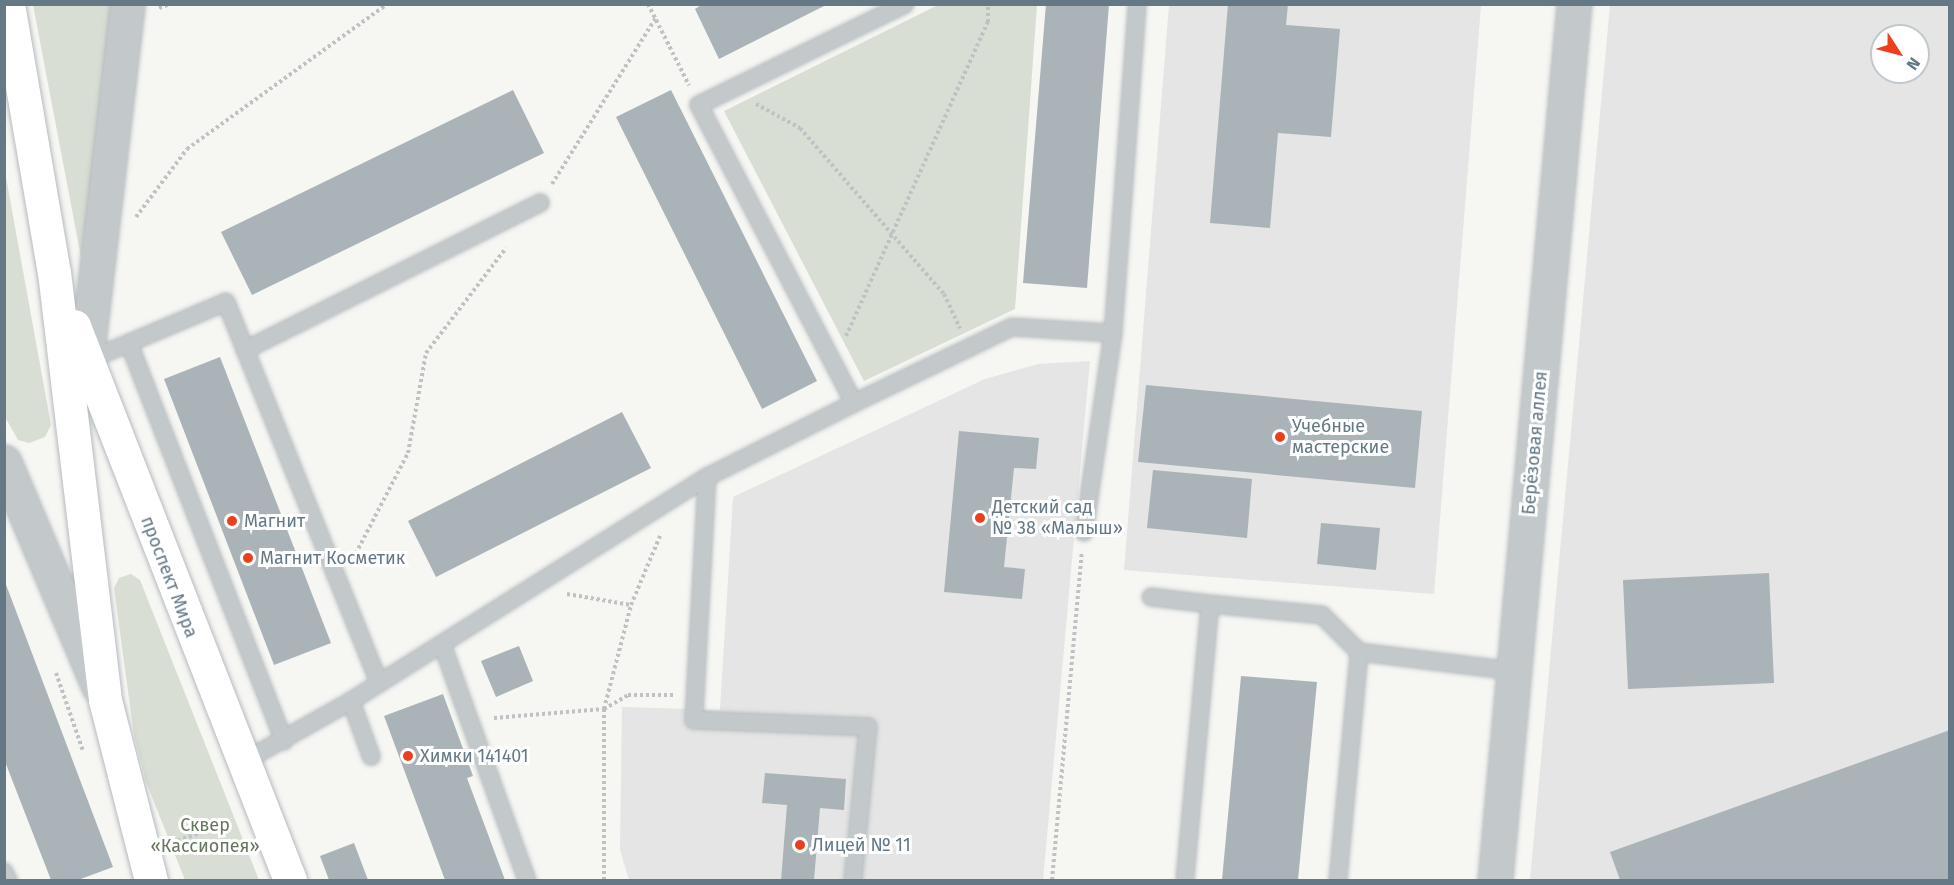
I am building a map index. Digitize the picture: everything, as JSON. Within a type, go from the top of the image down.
[{"type":"main road","name":"проспект Мира","points":[[8,4],[54,272],[105,700],[148,873]]},
{"type":"main road","name":"проспект Мира","points":[[54,272],[86,362],[241,764],[290,880]]},
{"type":"street","points":[[86,362],[127,4]]},
{"type":"street","name":"Берёзовая аллея","points":[[1495,880],[1574,4]]},
{"type":"street","points":[[4,462],[105,700]]},
{"type":"lane","points":[[854,403],[699,105],[905,4]]},
{"type":"lane","points":[[1084,532],[1113,333],[1137,4]]},
{"type":"lane","points":[[245,350],[540,203]]},
{"type":"lane","points":[[86,362],[226,302],[379,683]]},
{"type":"lane","points":[[241,764],[351,701],[707,477],[854,403],[1012,327],[1113,333]]},
{"type":"lane","points":[[129,343],[284,741]]},
{"type":"lane","points":[[707,477],[694,720],[868,727],[854,880]]},
{"type":"lane","points":[[1151,597],[1322,615],[1359,652],[1514,671]]},
{"type":"lane","points":[[1185,880],[1210,604]]},
{"type":"lane","points":[[442,644],[527,880]]},
{"type":"lane","points":[[1338,880],[1359,652]]},
{"type":"lane","points":[[351,701],[371,756]]},
{"type":"lane","points":[[4,872],[8,880]]},
{"type":"path","points":[[131,223],[187,149],[387,4]]},
{"type":"path","points":[[648,4],[699,105]]},
{"type":"path","points":[[834,364],[988,22],[988,4]]},
{"type":"path","points":[[540,203],[655,19]]},
{"type":"path","points":[[730,90],[800,128],[944,294],[969,348]]},
{"type":"path","points":[[340,585],[408,453],[426,352],[511,241]]},
{"type":"path","points":[[604,880],[604,710],[631,605],[676,496]]},
{"type":"path","points":[[1052,880],[1084,532]]},
{"type":"path","points":[[532,587],[631,605]]},
{"type":"path","points":[[53,665],[83,753]]},
{"type":"path","points":[[469,721],[604,710],[628,695],[696,696]]},
{"type":"path","points":[[148,873],[262,811]]},
{"type":"shaded area","points":[[1169,5],[1481,5],[1434,594],[1124,570]]},
{"type":"shaded area","points":[[1610,5],[1949,5],[1949,880],[1530,880]]},
{"type":"shaded area","points":[[1090,361],[1043,880],[629,880],[620,850],[622,707],[720,710],[733,497],[985,379],[1038,364]]},
{"type":"green space","points":[[33,5],[119,5],[81,257]]},
{"type":"green space","points":[[938,5],[1037,5],[1015,309],[864,381],[724,111]]},
{"type":"green space","points":[[5,172],[51,425],[45,437],[29,443],[18,440],[5,417]]},
{"type":"green space","name":"Сквер «Кассиопея»","points":[[131,574],[140,580],[259,880],[185,880],[146,782],[134,735],[114,588],[119,578]]},
{"type":"building","points":[[703,4],[828,4],[719,59],[695,9]]},
{"type":"building","points":[[1046,4],[1109,4],[1087,288],[1023,283]]},
{"type":"building","points":[[1228,4],[1288,4],[1286,25],[1340,29],[1331,137],[1278,133],[1270,228],[1210,223]]},
{"type":"building","points":[[513,90],[544,153],[252,295],[221,232]]},
{"type":"building","points":[[671,90],[817,381],[762,409],[616,117]]},
{"type":"building","points":[[220,357],[331,643],[274,665],[164,379]]},
{"type":"building","name":"Учебные мастерские","points":[[1146,385],[1422,411],[1415,488],[1138,462]]},
{"type":"building","points":[[622,412],[651,468],[436,577],[408,521]]},
{"type":"building","name":"Детский сад № 38 «Малыш»","points":[[959,431],[1039,438],[1036,469],[1014,468],[1004,567],[1025,569],[1022,599],[944,592]]},
{"type":"building","points":[[1153,470],[1252,479],[1247,538],[1147,528]]},
{"type":"building","points":[[1321,523],[1380,528],[1376,570],[1317,564]]},
{"type":"building","points":[[1769,573],[1774,683],[1628,689],[1623,580]]},
{"type":"building","points":[[5,582],[113,867],[78,880],[51,880],[4,759]]},
{"type":"building","points":[[519,646],[533,681],[496,697],[481,661]]},
{"type":"building","points":[[1241,676],[1317,682],[1298,880],[1222,880]]},
{"type":"building","points":[[443,694],[473,776],[467,778],[505,880],[445,880],[384,716]]},
{"type":"building","points":[[1950,730],[1950,880],[1620,880],[1610,852]]},
{"type":"building","name":"Лицей № 11","points":[[765,773],[846,779],[844,810],[820,808],[814,880],[781,880],[787,805],[762,803]]},
{"type":"building","points":[[354,843],[368,880],[329,880],[320,856]]},
{"type":"place","name":"Учебные мастерские","points":[[1280,437]]},
{"type":"place","name":"Детский сад № 38 «Малыш»","points":[[980,518]]},
{"type":"place","name":"Магнит","points":[[232,521]]},
{"type":"place","name":"Магнит Косметик","points":[[248,558]]},
{"type":"place","name":"Химки 141401","points":[[408,756]]},
{"type":"place","name":"Лицей № 11","points":[[800,845]]}]
